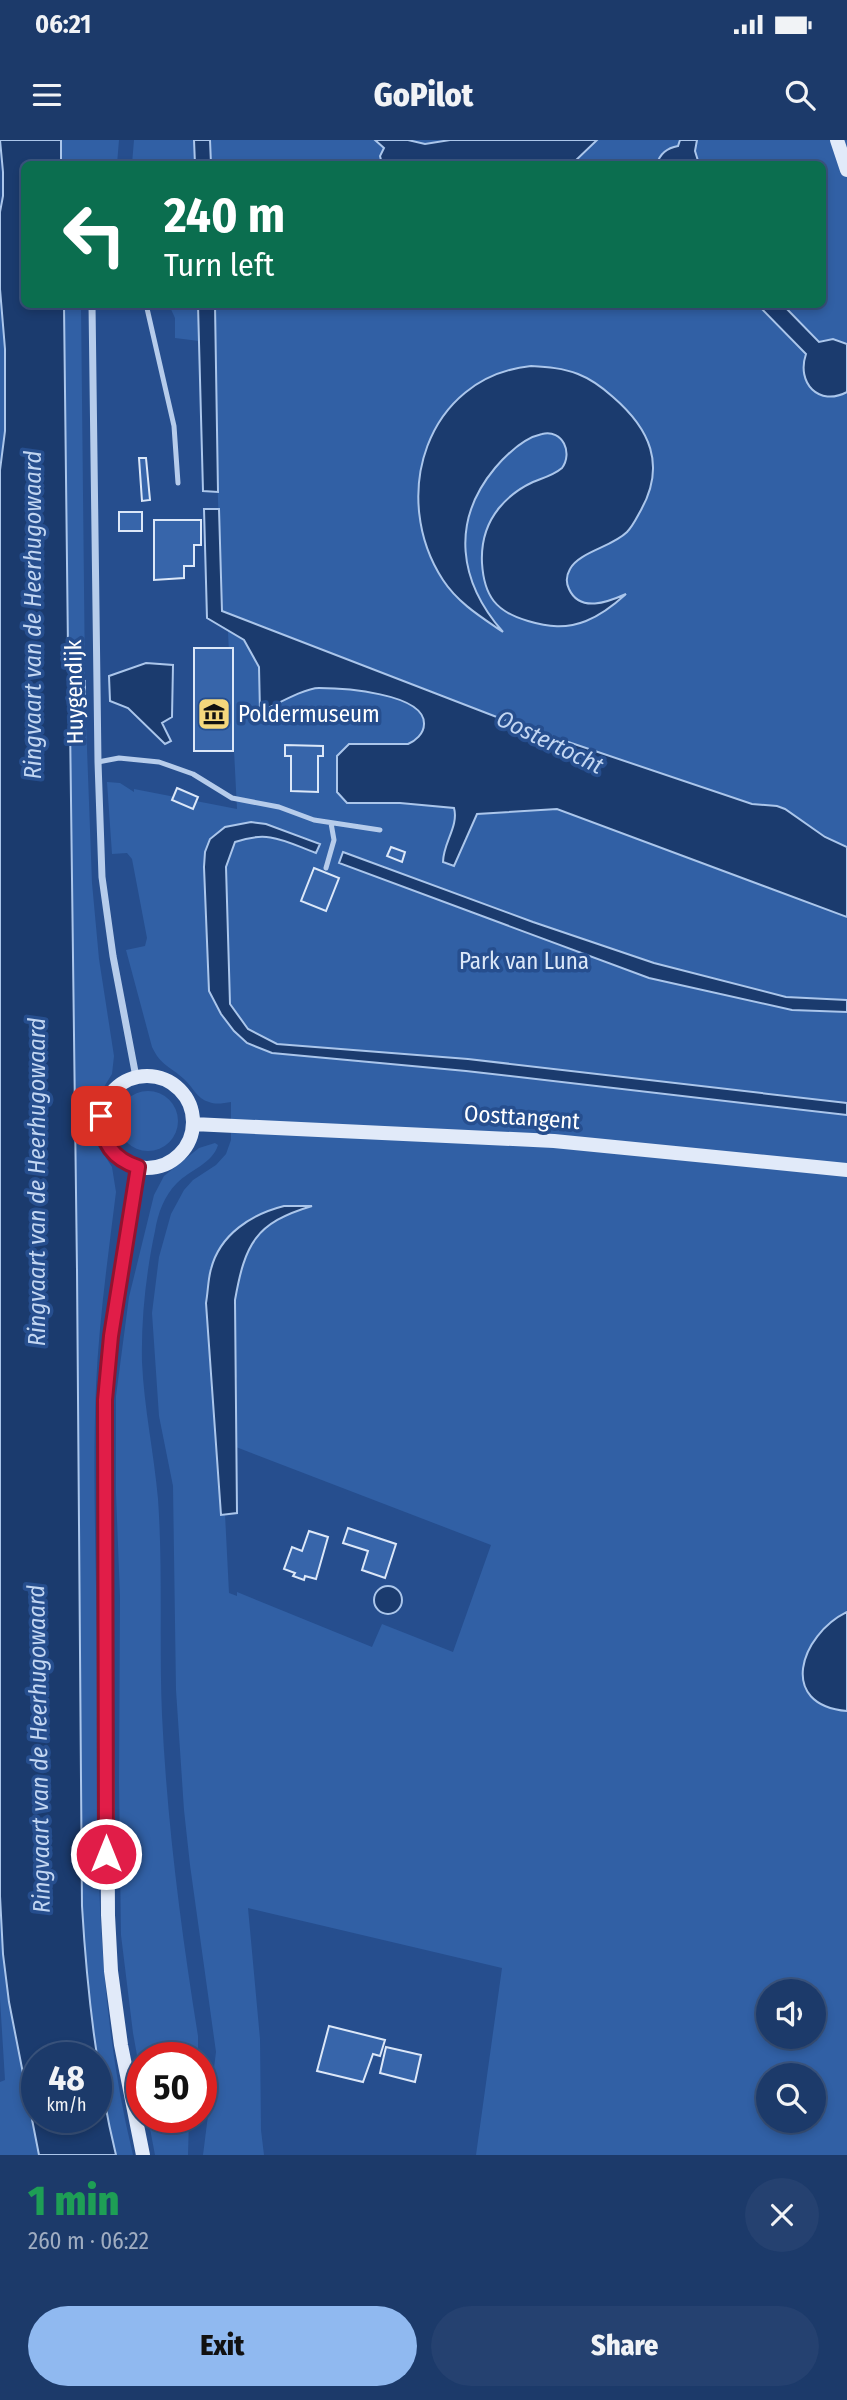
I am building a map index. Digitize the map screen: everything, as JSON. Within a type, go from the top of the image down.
[{"type":"main road","points":[[837,140],[847,170]]},
{"type":"main road","points":[[148,1076],[171,1083],[187,1100],[193,1124],[184,1149],[175,1158],[164,1165],[138,1167],[125,1163],[113,1154],[101,1130],[101,1116],[104,1103],[112,1091],[123,1082],[148,1076]]},
{"type":"main road","name":"Oosttangent","points":[[193,1124],[554,1141],[847,1170]]},
{"type":"main road","points":[[138,1167],[111,1336],[105,1400],[106,1828],[111,1971],[123,2058],[143,2155]]},
{"type":"street","name":"Huygendijk","points":[[92,308],[102,877],[113,956],[136,1077]]},
{"type":"lane","points":[[147,308],[174,426],[178,482]]},
{"type":"lane","points":[[98,762],[119,758],[159,762],[193,774],[232,798],[279,807],[314,820],[380,830]]},
{"type":"lane","points":[[326,868],[334,840],[331,823]]},
{"type":"green space","points":[[61,140],[119,140],[117,161],[61,161]]},
{"type":"green space","points":[[134,140],[194,140],[195,161],[132,161]]},
{"type":"green space","name":"Park van Luna","points":[[204,140],[847,140],[847,2155],[476,2155],[502,1968],[248,1908],[260,2039],[261,2130],[264,2155],[203,2155],[206,2133],[217,2133],[217,2042],[215,2042],[184,1810],[176,1690],[173,1486],[159,1416],[152,1313],[159,1257],[171,1214],[184,1190],[193,1180],[216,1165],[226,1154],[231,1140],[231,1102],[220,1104],[201,1098],[184,1079],[162,1062],[152,1047],[126,950],[145,946],[147,938],[132,859],[127,853],[112,854],[107,782],[120,783],[134,792],[134,789],[237,809],[227,613],[222,611],[211,308],[826,308],[826,161],[206,161]],"holes":[[[206,1303],[237,1379],[236,1447],[491,1545],[453,1652],[382,1624],[372,1647],[237,1592],[237,1596],[229,1593],[225,1514],[221,1514]]]},
{"type":"green space","points":[[0,289],[6,332],[7,380],[0,470]]},
{"type":"green space","points":[[64,308],[81,308],[85,681],[73,667],[68,649]]},
{"type":"green space","points":[[170,308],[198,308],[199,341],[175,338],[175,318]]},
{"type":"green space","points":[[85,695],[92,883],[99,959],[114,1056],[112,1074],[94,1103],[92,1126],[99,1147],[112,1167],[116,1192],[99,1337],[95,1422],[98,1854],[104,1975],[126,2133],[128,2133],[133,2155],[116,2155],[111,2133],[112,2042],[95,2042],[82,1906],[70,722],[72,710]]},
{"type":"green space","points":[[148,1091],[169,1100],[178,1121],[169,1142],[148,1151],[127,1142],[118,1121],[127,1100]]},
{"type":"green space","points":[[215,1143],[218,1145],[206,1162],[182,1178],[168,1193],[158,1218],[147,1280],[142,1346],[143,1379],[159,1526],[161,1688],[167,1795],[198,2042],[135,2042],[121,1935],[120,1597],[116,1396],[129,1297],[154,1195],[164,1176],[199,1148]]},
{"type":"green space","points":[[0,1896],[9,2002],[21,2063],[21,2133],[35,2133],[39,2155],[0,2155],[0,2082],[5,2080],[0,1999]]},
{"type":"green space","points":[[151,2133],[189,2133],[188,2155],[155,2155]]},
{"type":"water","name":"Ringvaart van de Heerhugowaard","points":[[0,140],[61,140],[61,161],[21,161],[21,308],[64,308],[68,649],[73,667],[85,681],[85,695],[72,710],[70,722],[82,1906],[95,2042],[21,2042],[21,2063],[9,2002],[0,1896],[0,470],[5,431],[5,349],[0,289],[3,172]]},
{"type":"water","points":[[194,140],[210,140],[211,161],[195,161]]},
{"type":"water","points":[[375,140],[408,140],[425,144],[450,140],[597,140],[575,161],[381,161],[380,156],[384,148]]},
{"type":"water","points":[[680,140],[697,140],[695,151],[698,161],[658,161],[667,150],[678,146]]},
{"type":"water","points":[[198,308],[215,308],[218,492],[203,491]]},
{"type":"water","points":[[761,308],[786,308],[819,342],[833,339],[847,344],[847,392],[827,396],[812,390],[804,374],[806,354]]},
{"type":"water","points":[[531,366],[561,369],[588,378],[626,409],[645,435],[653,463],[652,478],[641,510],[629,530],[574,563],[567,577],[568,587],[580,601],[595,604],[626,594],[586,621],[550,626],[508,613],[494,601],[483,575],[482,548],[485,534],[499,508],[523,487],[562,468],[566,449],[556,435],[549,433],[522,443],[505,457],[481,488],[471,509],[466,530],[469,572],[488,613],[503,632],[463,603],[443,580],[427,547],[419,513],[419,479],[427,446],[443,417],[465,392],[495,375]]},
{"type":"water","name":"Oostertocht","points":[[204,509],[219,509],[222,611],[515,724],[752,804],[785,809],[825,837],[847,847],[847,917],[557,809],[477,814],[454,866],[443,862],[454,821],[454,808],[400,803],[347,803],[337,792],[337,756],[349,744],[411,743],[422,731],[424,724],[421,714],[411,705],[380,694],[319,688],[297,694],[260,712],[259,667],[244,640],[207,618]]},
{"type":"water","points":[[146,663],[173,665],[172,717],[162,723],[171,741],[165,744],[128,708],[110,701],[109,676]]},
{"type":"water","points":[[251,822],[266,824],[320,844],[316,853],[276,838],[247,839],[235,842],[226,867],[230,1004],[248,1029],[277,1044],[468,1059],[847,1103],[847,1115],[466,1071],[272,1053],[247,1043],[221,1014],[209,991],[204,867],[205,852],[210,839],[225,827]]},
{"type":"water","points":[[343,852],[654,963],[786,997],[847,1000],[847,1012],[792,1010],[649,978],[339,863]]},
{"type":"water","points":[[284,1206],[312,1206],[277,1220],[256,1238],[243,1264],[235,1300],[237,1513],[221,1515],[206,1303],[210,1273],[215,1257],[239,1227],[260,1214]]},
{"type":"water","points":[[388,1586],[398,1590],[402,1600],[398,1610],[388,1614],[378,1610],[374,1600],[378,1590]]},
{"type":"water","points":[[847,1612],[847,1711],[825,1706],[811,1696],[804,1683],[803,1668],[817,1636]]},
{"type":"water","points":[[35,2133],[111,2133],[116,2155],[39,2155]]},
{"type":"building","points":[[139,458],[146,458],[150,500],[142,501]]},
{"type":"building","points":[[119,512],[142,512],[142,531],[119,531]]},
{"type":"building","points":[[154,520],[201,520],[201,545],[194,545],[194,566],[184,566],[184,578],[154,580]]},
{"type":"building","name":"Poldermuseum","points":[[194,648],[233,648],[233,751],[194,751]]},
{"type":"building","points":[[285,745],[323,746],[323,756],[318,756],[318,792],[291,791],[291,756],[285,756]]},
{"type":"building","points":[[177,788],[198,797],[193,809],[172,800]]},
{"type":"building","points":[[391,847],[405,852],[402,862],[387,856]]},
{"type":"building","points":[[314,868],[339,878],[326,911],[301,901]]},
{"type":"building","points":[[348,1528],[396,1544],[385,1578],[362,1570],[368,1551],[343,1543]]},
{"type":"building","points":[[309,1531],[328,1537],[316,1579],[305,1576],[304,1580],[284,1569],[292,1547],[302,1551]]},
{"type":"building","points":[[329,2026],[385,2040],[380,2056],[373,2054],[363,2082],[317,2071]]},
{"type":"building","points":[[386,2047],[421,2055],[415,2082],[380,2073]]},
{"type":"place","name":"Poldermuseum","points":[[214,714]]},
{"type":"route","points":[[101,1116],[101,1130],[113,1154],[125,1163],[138,1167],[111,1336],[105,1400],[106,1854]]}]
